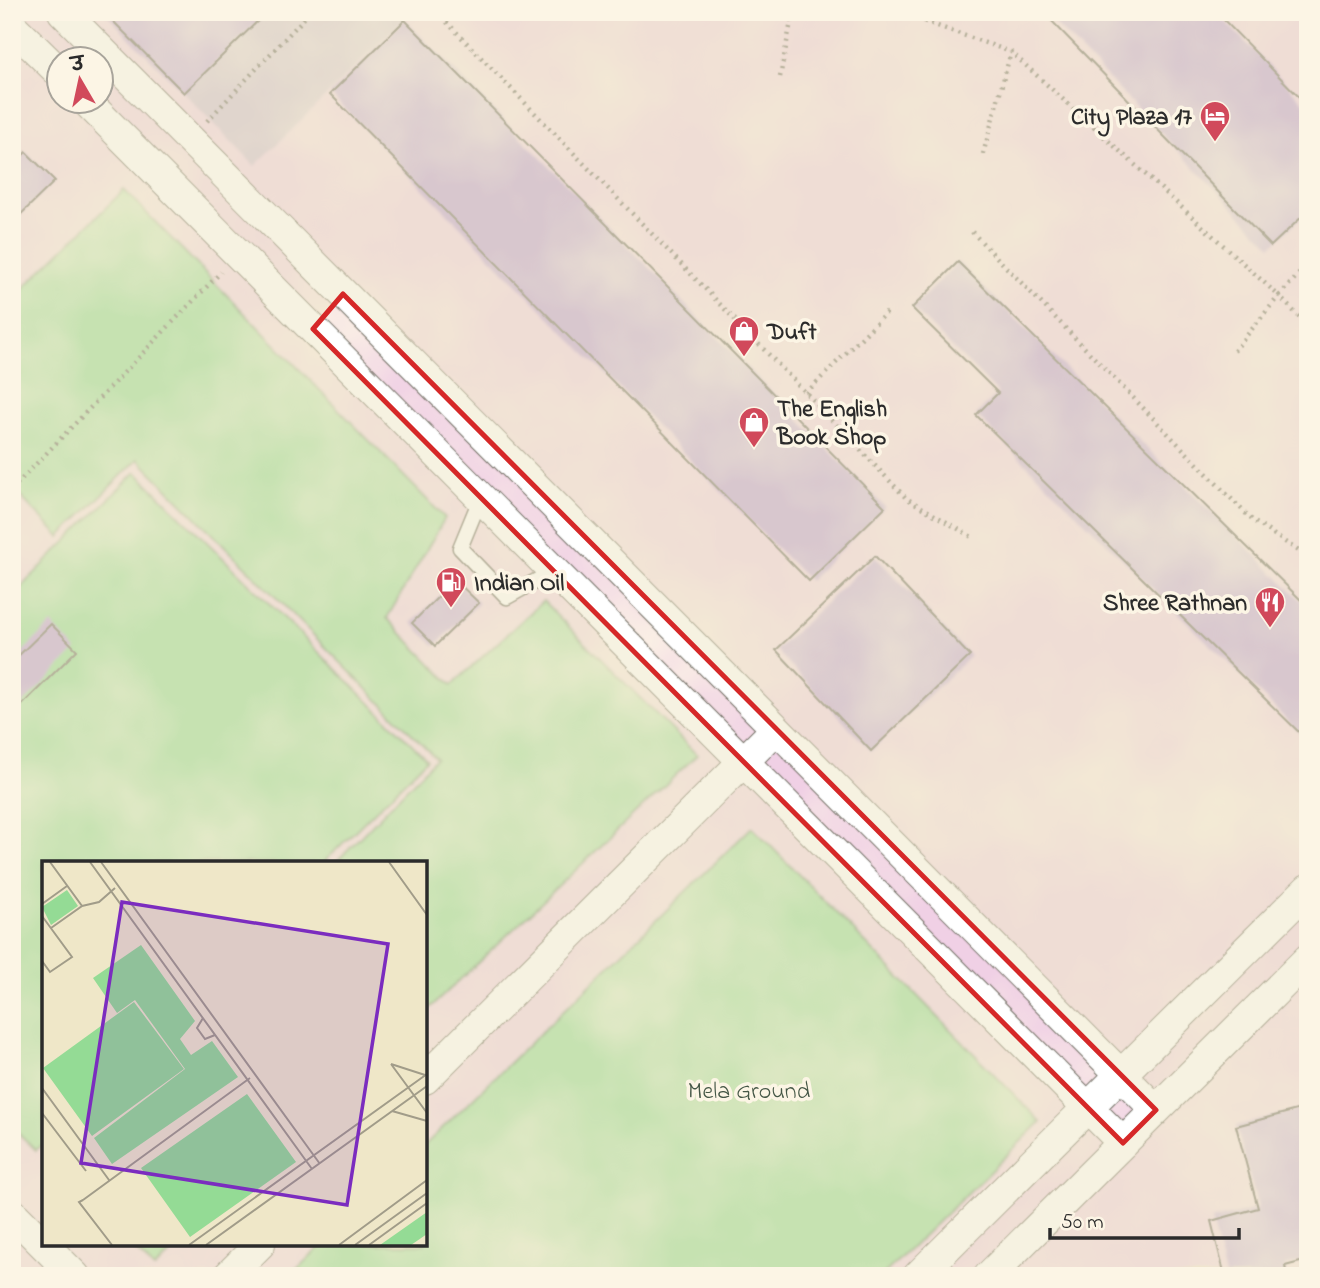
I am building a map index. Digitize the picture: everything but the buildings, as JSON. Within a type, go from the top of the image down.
[{"type":"street","points":[[62,12],[1156,1110]]},
{"type":"street","points":[[20,22],[46,56]]},
{"type":"street","points":[[101,116],[1123,1143]]},
{"type":"street","points":[[313,329],[344,294]]},
{"type":"street","points":[[427,1077],[776,729]]},
{"type":"street","points":[[918,1276],[1308,889]]},
{"type":"street","points":[[913,932],[944,898]]},
{"type":"street","points":[[989,1276],[1308,959]]},
{"type":"street","points":[[12,1213],[42,1243]]},
{"type":"street","points":[[45,1246],[75,1276]]},
{"type":"street","points":[[228,1276],[258,1246]]},
{"type":"lane","points":[[481,497],[460,548],[507,597],[554,571]]},
{"type":"path","points":[[190,140],[310,12]]},
{"type":"path","points":[[438,12],[906,498],[972,537]]},
{"type":"path","points":[[780,77],[793,12]]},
{"type":"path","points":[[898,12],[1011,52],[1279,296],[1308,326]]},
{"type":"path","points":[[982,154],[1011,52]]},
{"type":"path","points":[[972,232],[1253,521],[1308,557]]},
{"type":"path","points":[[12,488],[239,254]]},
{"type":"path","points":[[1234,351],[1308,264]]},
{"type":"path","points":[[806,393],[890,309]]},
{"type":"highlighted area","points":[[343,294],[776,729],[1156,1110],[1123,1143],[313,329]]},
{"type":"shaded area","points":[[12,12],[1308,12],[1308,1276],[12,1276]]},
{"type":"shaded area","points":[[267,12],[411,12],[255,166],[184,93]]},
{"type":"green space","points":[[124,190],[445,518],[387,618],[452,685],[543,601],[697,755],[427,1011],[427,861],[337,861],[436,758],[138,459],[60,537],[12,488],[12,299]]},
{"type":"green space","points":[[136,472],[427,759],[325,861],[42,861],[42,1144],[36,1150],[12,1127],[12,596]]},
{"type":"green space","name":"Mela Ground","points":[[752,827],[1041,1122],[882,1276],[301,1276],[296,1270],[321,1246],[427,1246],[427,1143]]},
{"type":"green space","points":[[131,1246],[179,1246],[154,1269]]},
{"type":"place","name":"City Plaza 17","points":[[1215,143]]},
{"type":"place","name":"Duft","points":[[744,358]]},
{"type":"place","name":"The English Book Shop","points":[[754,449]]},
{"type":"place","name":"Indian Oil","points":[[451,609]]},
{"type":"place","name":"Shree Rathnan","points":[[1270,629]]}]
